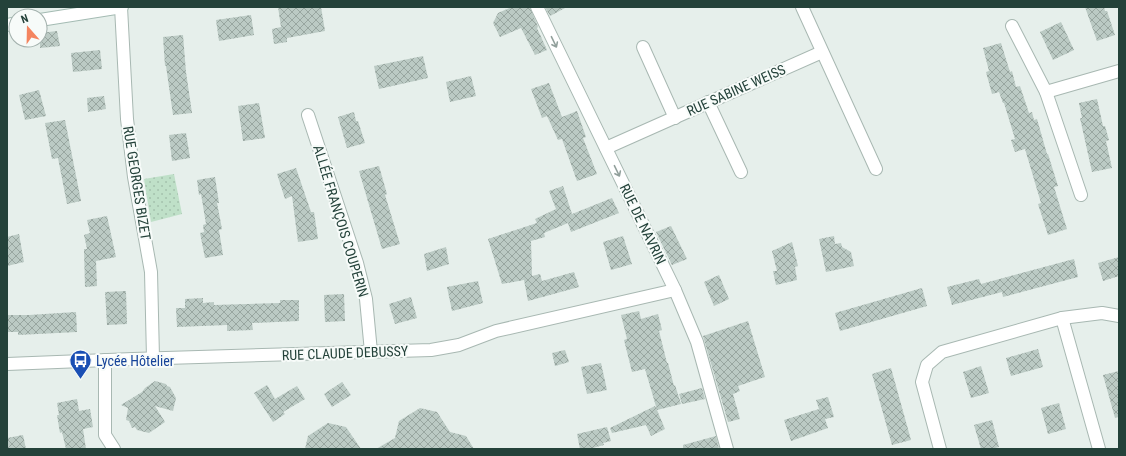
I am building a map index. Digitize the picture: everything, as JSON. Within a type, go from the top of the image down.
[{"type":"street","points":[[48,19],[122,7]]},
{"type":"street","name":"RUE GEORGES BIZET","points":[[122,7],[126,112],[129,141],[151,272],[153,358]]},
{"type":"street","name":"RUE DE NAVRIN","points":[[537,7],[675,290],[696,342],[727,449]]},
{"type":"street","points":[[802,7],[876,169]]},
{"type":"street","points":[[1012,26],[1046,92],[1081,195]]},
{"type":"street","points":[[643,47],[676,118]]},
{"type":"street","name":"RUE SABINE WEISS","points":[[606,148],[822,52]]},
{"type":"street","points":[[1046,92],[1119,71]]},
{"type":"street","points":[[708,102],[741,172]]},
{"type":"street","name":"ALLÉE FRANÇOIS COUPERIN","points":[[308,115],[357,264],[366,299],[371,352]]},
{"type":"street","name":"RUE CLAUDE DEBUSSY","points":[[7,364],[431,350],[459,345],[496,331],[675,290]]},
{"type":"street","points":[[940,449],[922,382],[927,365],[942,352],[1062,318],[1102,313],[1119,316]]},
{"type":"street","points":[[1062,318],[1099,449]]},
{"type":"street","points":[[105,360],[105,435],[114,449]]},
{"type":"green space","points":[[174,174],[182,214],[151,222],[144,179]]},
{"type":"building","points":[[278,7],[321,7],[325,31],[287,38],[287,42],[274,44],[272,29],[281,27]]},
{"type":"building","points":[[512,7],[530,7],[538,27],[537,28],[547,50],[535,55],[521,28],[500,37],[493,23],[498,13]]},
{"type":"building","points":[[545,7],[567,7],[550,16]]},
{"type":"building","points":[[1085,7],[1104,7],[1105,11],[1107,11],[1115,35],[1097,41]]},
{"type":"building","points":[[251,15],[254,35],[219,41],[216,20]]},
{"type":"building","points":[[1061,22],[1074,50],[1053,60],[1040,32]]},
{"type":"building","points":[[57,31],[60,46],[48,47],[48,32]]},
{"type":"building","points":[[183,35],[186,72],[192,113],[173,115],[165,66],[163,37]]},
{"type":"building","points":[[1001,43],[1010,72],[1012,71],[1016,87],[1020,86],[1029,113],[1032,112],[1034,120],[1037,119],[1058,186],[1054,187],[1067,229],[1048,235],[1038,204],[1041,203],[1025,149],[1015,152],[1011,140],[1015,139],[1004,103],[999,92],[992,94],[986,72],[989,71],[983,48]]},
{"type":"building","points":[[100,50],[102,69],[73,72],[71,53]]},
{"type":"building","points":[[423,56],[428,78],[379,89],[374,66]]},
{"type":"building","points":[[471,76],[476,96],[450,102],[446,82]]},
{"type":"building","points":[[549,83],[562,117],[577,111],[586,137],[583,138],[597,174],[577,181],[562,139],[558,140],[547,116],[542,118],[531,89]]},
{"type":"building","points":[[39,90],[46,116],[25,120],[19,95]]},
{"type":"building","points":[[104,96],[106,109],[88,112],[87,98]]},
{"type":"building","points":[[1097,99],[1103,126],[1105,126],[1109,140],[1106,141],[1112,168],[1092,172],[1080,118],[1082,118],[1079,103]]},
{"type":"building","points":[[259,103],[265,138],[243,141],[238,106]]},
{"type":"building","points":[[354,112],[365,143],[347,148],[338,117]]},
{"type":"building","points":[[65,120],[81,201],[67,204],[58,158],[52,159],[45,123]]},
{"type":"building","points":[[186,133],[190,158],[172,161],[169,135]]},
{"type":"building","points":[[379,166],[387,194],[385,195],[400,244],[382,249],[359,171]]},
{"type":"building","points":[[296,168],[311,212],[314,212],[318,239],[298,242],[292,196],[285,199],[277,174]]},
{"type":"building","points":[[215,177],[219,203],[217,203],[222,229],[219,230],[223,255],[205,258],[200,233],[204,232],[203,225],[206,224],[197,180]]},
{"type":"building","points":[[563,186],[572,214],[612,198],[619,213],[571,232],[568,223],[544,233],[545,237],[531,241],[532,276],[540,274],[542,281],[574,272],[579,287],[528,301],[524,280],[502,284],[488,239],[537,223],[535,219],[556,209],[549,191]]},
{"type":"building","points":[[107,216],[116,257],[96,261],[97,286],[85,287],[84,249],[87,249],[84,235],[90,233],[87,220]]},
{"type":"building","points":[[671,226],[687,259],[672,265],[656,232]]},
{"type":"building","points":[[19,234],[24,262],[7,266],[7,237]]},
{"type":"building","points":[[623,236],[632,264],[611,270],[603,242]]},
{"type":"building","points":[[834,236],[835,244],[841,243],[842,247],[851,252],[854,266],[826,272],[819,239]]},
{"type":"building","points":[[792,242],[798,266],[795,267],[797,280],[776,285],[773,271],[777,271],[772,251]]},
{"type":"building","points":[[446,247],[449,264],[427,271],[424,254]]},
{"type":"building","points":[[1119,257],[1119,276],[1103,281],[1098,263]]},
{"type":"building","points":[[1074,259],[1078,277],[1003,297],[1002,292],[952,305],[947,287],[979,279],[981,284]]},
{"type":"building","points":[[719,275],[729,299],[714,306],[704,282]]},
{"type":"building","points":[[478,281],[483,303],[452,311],[447,287]]},
{"type":"building","points":[[922,288],[927,306],[840,331],[835,313]]},
{"type":"building","points":[[126,291],[127,324],[107,325],[105,292]]},
{"type":"building","points":[[344,294],[345,321],[325,322],[324,295]]},
{"type":"building","points":[[411,297],[417,318],[395,324],[389,304]]},
{"type":"building","points":[[203,298],[203,303],[214,302],[214,305],[280,303],[280,300],[299,300],[299,321],[252,323],[253,330],[227,331],[227,325],[177,327],[176,308],[185,308],[185,299]]},
{"type":"building","points":[[639,311],[641,319],[658,314],[662,330],[659,331],[667,363],[681,404],[657,410],[645,369],[632,372],[624,340],[627,339],[621,315]]},
{"type":"building","points":[[76,312],[77,332],[18,335],[18,332],[7,332],[7,315]]},
{"type":"building","points":[[748,321],[765,377],[738,386],[740,391],[733,394],[740,419],[728,422],[703,336]]},
{"type":"building","points":[[1038,349],[1043,367],[1011,376],[1006,358]]},
{"type":"building","points":[[565,350],[569,362],[555,366],[552,353]]},
{"type":"building","points":[[601,363],[607,390],[587,394],[581,367]]},
{"type":"building","points":[[981,366],[989,393],[971,398],[963,372]]},
{"type":"building","points":[[891,368],[911,440],[892,445],[872,374]]},
{"type":"building","points":[[1119,371],[1119,417],[1115,418],[1103,375]]},
{"type":"building","points":[[155,381],[166,384],[170,387],[176,398],[173,411],[155,406],[165,422],[149,433],[137,430],[135,427],[132,428],[129,421],[126,420],[128,408],[121,405],[142,392]]},
{"type":"building","points":[[342,382],[351,395],[332,407],[324,394]]},
{"type":"building","points":[[267,385],[275,399],[297,386],[305,399],[283,412],[285,414],[273,422],[254,393]]},
{"type":"building","points":[[702,388],[705,399],[682,404],[679,394]]},
{"type":"building","points":[[828,397],[834,417],[825,419],[828,428],[791,441],[784,420],[819,409],[816,400]]},
{"type":"building","points":[[77,399],[79,411],[90,409],[93,427],[83,429],[86,449],[66,449],[62,432],[60,433],[57,403]]},
{"type":"building","points":[[1059,403],[1066,429],[1048,434],[1041,408]]},
{"type":"building","points":[[655,406],[665,429],[651,436],[646,425],[612,433],[610,428]]},
{"type":"building","points":[[420,408],[437,412],[450,432],[466,436],[474,449],[376,449],[395,438],[399,421]]},
{"type":"building","points":[[992,420],[999,447],[981,449],[974,425]]},
{"type":"building","points":[[328,423],[346,427],[361,449],[305,449],[308,436]]},
{"type":"building","points":[[607,427],[611,441],[603,443],[604,445],[589,449],[580,449],[577,434]]},
{"type":"building","points":[[23,435],[26,449],[7,449],[7,438]]},
{"type":"building","points":[[716,436],[719,449],[683,449],[683,445]]},
{"type":"place","name":"Lycée Hôtelier","points":[[80,380]]}]
